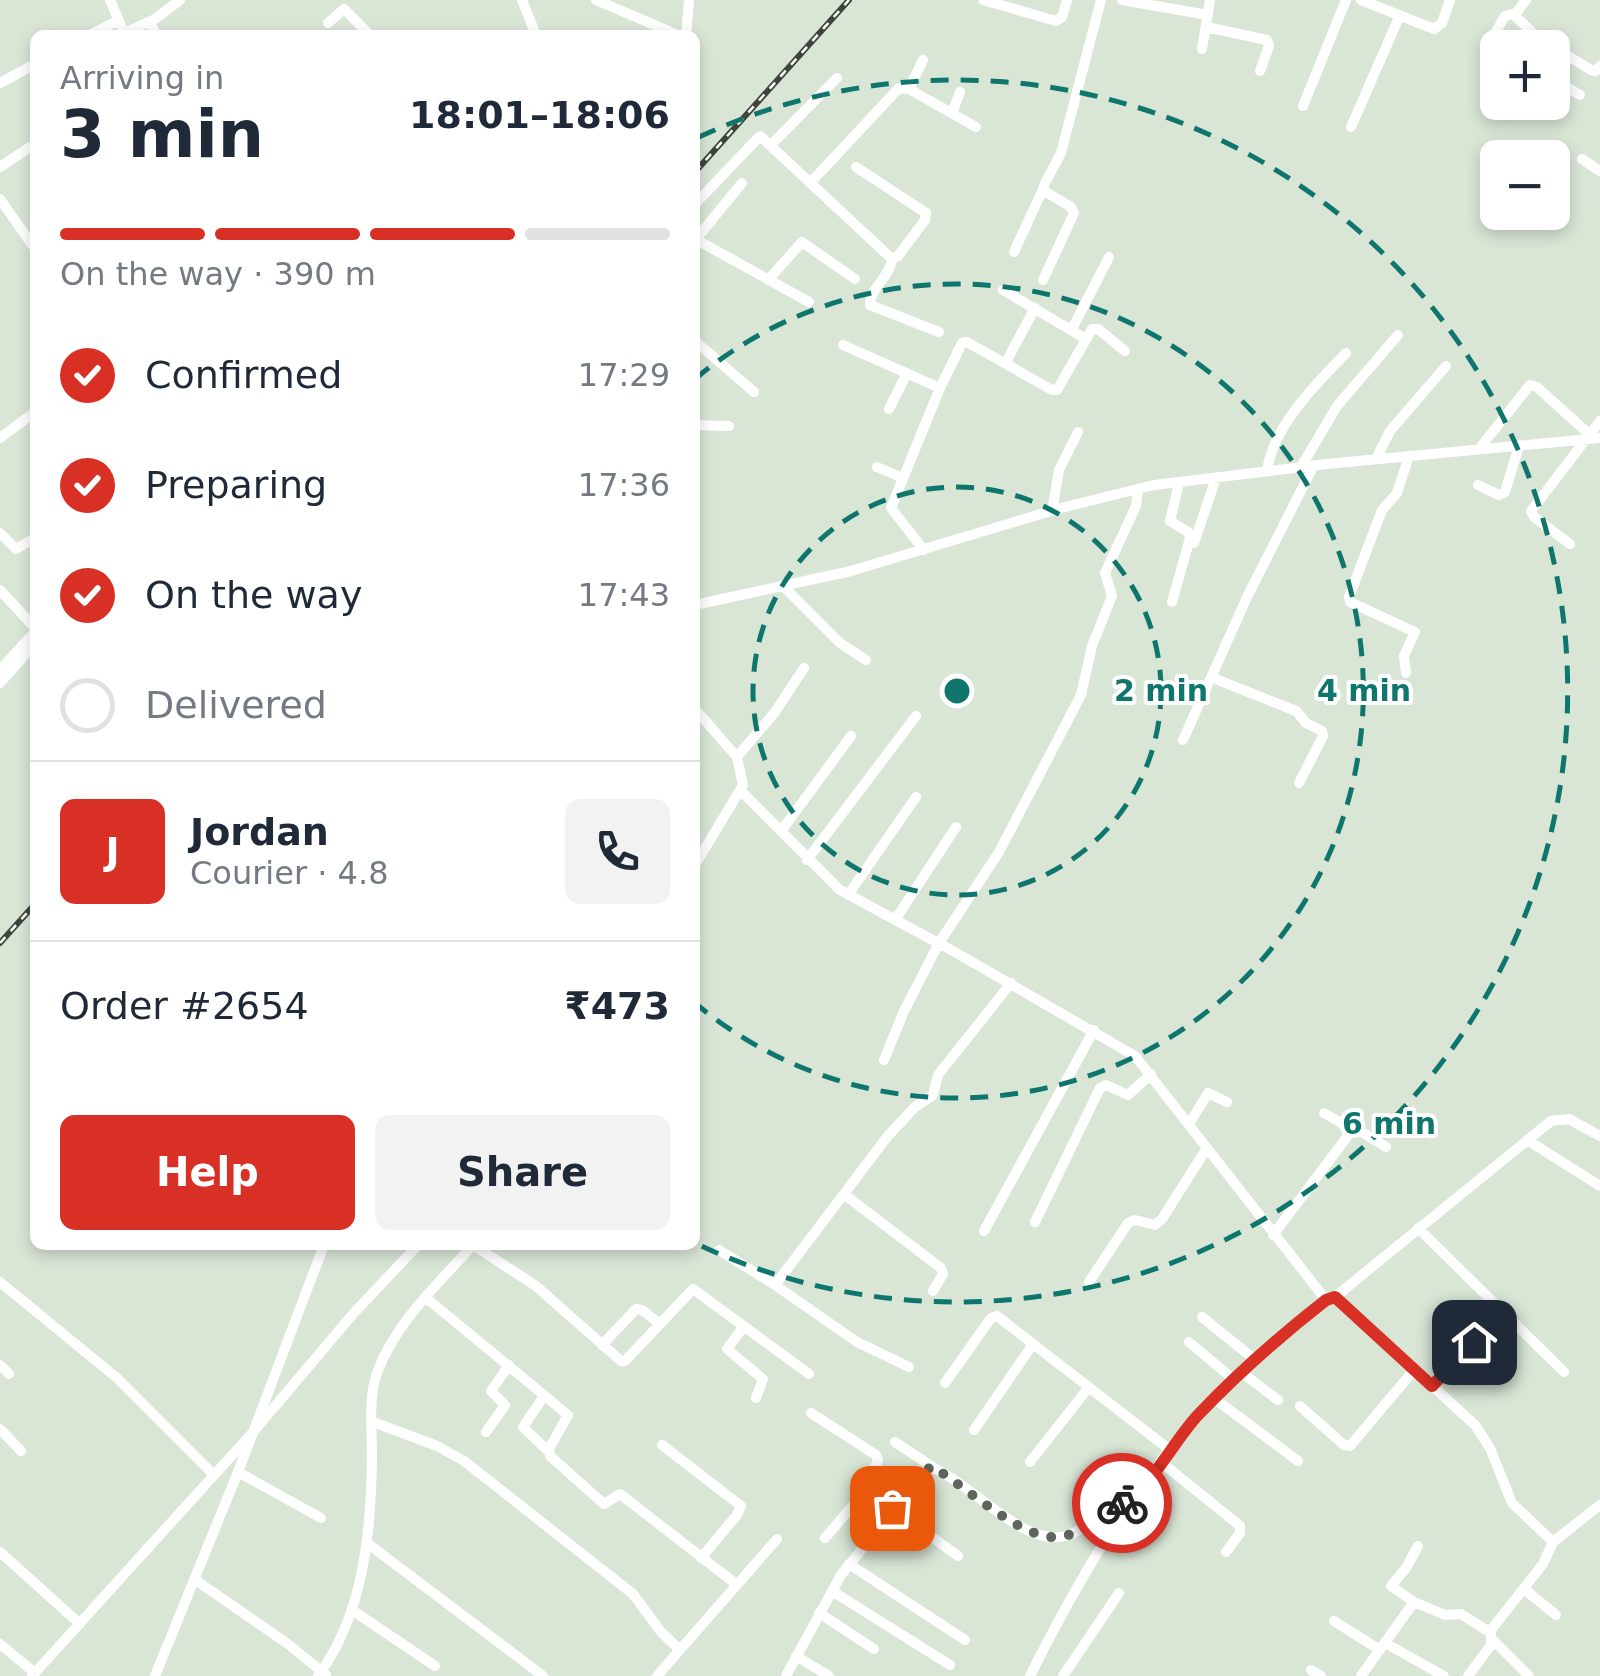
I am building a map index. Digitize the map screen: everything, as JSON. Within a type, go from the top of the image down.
[{"type":"street","points":[[110,0],[122,30]]},
{"type":"street","points":[[133,30],[180,0]]},
{"type":"street","points":[[522,0],[534,30]]},
{"type":"street","points":[[596,0],[666,30]]},
{"type":"street","points":[[686,30],[689,0]]},
{"type":"street","points":[[983,0],[1056,22],[1062,17],[1067,0]]},
{"type":"street","points":[[1014,252],[1059,159],[1101,0]]},
{"type":"street","points":[[1122,0],[1267,40],[1269,46],[1260,71]]},
{"type":"street","points":[[1202,49],[1210,0]]},
{"type":"street","points":[[1304,106],[1346,0]]},
{"type":"street","points":[[1361,0],[1438,28],[1450,0]]},
{"type":"street","points":[[1497,30],[1505,16],[1513,14],[1526,0]]},
{"type":"street","points":[[328,23],[344,9],[365,30]]},
{"type":"street","points":[[1513,14],[1541,40],[1576,62],[1594,71],[1600,66]]},
{"type":"street","points":[[1351,128],[1400,15]]},
{"type":"street","points":[[99,30],[116,21]]},
{"type":"street","points":[[149,22],[154,30]]},
{"type":"street","points":[[909,89],[923,60]]},
{"type":"street","points":[[0,83],[30,67]]},
{"type":"street","points":[[771,145],[837,78]]},
{"type":"street","points":[[812,181],[899,88],[909,89],[976,127]]},
{"type":"street","points":[[1570,89],[1580,95]]},
{"type":"street","points":[[952,113],[960,92]]},
{"type":"street","points":[[700,199],[758,136],[812,181],[892,259]]},
{"type":"street","points":[[0,167],[30,147]]},
{"type":"street","points":[[1582,159],[1600,171]]},
{"type":"street","points":[[856,167],[926,213],[925,220],[892,259],[891,267],[868,302],[940,332]]},
{"type":"street","points":[[700,233],[742,183]]},
{"type":"street","points":[[1043,189],[1074,213],[1043,280]]},
{"type":"street","points":[[0,198],[30,242]]},
{"type":"street","points":[[700,241],[808,302]]},
{"type":"street","points":[[768,280],[802,242],[855,279]]},
{"type":"street","points":[[1072,330],[1109,258]]},
{"type":"street","points":[[1003,290],[1086,339]]},
{"type":"street","points":[[1006,362],[1035,308]]},
{"type":"street","points":[[924,550],[891,508],[962,343],[967,342],[1057,390],[1092,329],[1098,329],[1125,350]]},
{"type":"street","points":[[1301,467],[1348,392],[1398,335]]},
{"type":"street","points":[[844,344],[940,388]]},
{"type":"street","points":[[700,345],[754,392]]},
{"type":"street","points":[[1267,471],[1273,448],[1302,402],[1346,352]]},
{"type":"street","points":[[1376,459],[1390,431],[1446,366]]},
{"type":"street","points":[[889,408],[908,372]]},
{"type":"street","points":[[1478,450],[1530,385],[1592,437]]},
{"type":"street","points":[[0,438],[30,416]]},
{"type":"street","points":[[1570,544],[1534,518],[1530,510],[1592,437],[1600,421]]},
{"type":"street","points":[[700,425],[729,426]]},
{"type":"street","points":[[1052,511],[1059,470],[1078,432]]},
{"type":"street","points":[[700,603],[784,587],[1138,489],[1314,465],[1592,437]]},
{"type":"street","points":[[1478,486],[1499,495],[1505,492],[1518,446]]},
{"type":"street","points":[[1406,673],[1404,656],[1415,638],[1413,630],[1358,606],[1349,598],[1382,510],[1397,493],[1410,456]]},
{"type":"street","points":[[1184,740],[1248,594],[1314,465]]},
{"type":"street","points":[[877,468],[903,478]]},
{"type":"street","points":[[1194,543],[1216,478]]},
{"type":"street","points":[[1172,602],[1190,538],[1188,532],[1170,521],[1179,483]]},
{"type":"street","points":[[884,1060],[939,944],[1000,852],[1081,695],[1092,646],[1112,596],[1105,573],[1136,506],[1138,489]]},
{"type":"street","points":[[0,533],[16,549],[30,541]]},
{"type":"street","points":[[784,587],[840,642],[866,660]]},
{"type":"street","points":[[0,590],[30,624]]},
{"type":"street","points":[[0,670],[30,636]]},
{"type":"street","points":[[0,683],[30,650]]},
{"type":"street","points":[[737,757],[775,712],[804,668]]},
{"type":"street","points":[[1212,678],[1296,711],[1306,723],[1322,731],[1299,783]]},
{"type":"street","points":[[700,715],[737,757],[743,772],[741,791],[700,857]]},
{"type":"street","points":[[808,860],[916,716]]},
{"type":"street","points":[[782,830],[850,736]]},
{"type":"street","points":[[741,791],[848,895],[1135,1056],[1272,1235],[1330,1298],[1480,1432],[1512,1503],[1553,1542]]},
{"type":"street","points":[[848,895],[916,797]]},
{"type":"street","points":[[895,920],[956,827]]},
{"type":"street","points":[[775,1285],[887,1138],[915,1107],[933,1095],[938,1075],[1010,983]]},
{"type":"street","points":[[984,1231],[1094,1030]]},
{"type":"street","points":[[1036,1222],[1100,1088],[1106,1085],[1128,1095],[1150,1074]]},
{"type":"street","points":[[1189,1124],[1208,1093],[1227,1102]]},
{"type":"street","points":[[1324,1114],[1386,1146]]},
{"type":"street","points":[[1030,1676],[1088,1571],[1139,1493],[1170,1450],[1237,1375],[1552,1121],[1562,1118],[1600,1136]]},
{"type":"street","points":[[1272,1235],[1353,1130]]},
{"type":"street","points":[[1528,1140],[1600,1186]]},
{"type":"street","points":[[1089,1282],[1128,1223],[1135,1220],[1155,1225],[1162,1220],[1207,1148]]},
{"type":"street","points":[[845,1195],[941,1268],[943,1274],[933,1291]]},
{"type":"street","points":[[1418,1228],[1564,1372]]},
{"type":"street","points":[[155,1676],[322,1250]]},
{"type":"street","points":[[0,1644],[34,1675],[413,1250]]},
{"type":"street","points":[[194,1580],[288,1644],[322,1675],[342,1640],[367,1543],[377,1372],[425,1297],[468,1250]]},
{"type":"street","points":[[481,1250],[536,1286],[621,1361],[693,1288],[810,1374]]},
{"type":"street","points":[[719,1250],[856,1342],[909,1367]]},
{"type":"street","points":[[0,1282],[117,1378],[214,1475]]},
{"type":"street","points":[[425,1297],[569,1418],[549,1452]]},
{"type":"street","points":[[602,1345],[636,1309],[660,1324]]},
{"type":"street","points":[[1202,1317],[1254,1359]]},
{"type":"street","points":[[944,1383],[990,1318],[1000,1318],[1170,1450]]},
{"type":"street","points":[[744,1326],[728,1349],[763,1380],[756,1398]]},
{"type":"street","points":[[1189,1342],[1278,1400]]},
{"type":"street","points":[[1432,1386],[1474,1342]]},
{"type":"street","points":[[974,1430],[1033,1344]]},
{"type":"street","points":[[486,1432],[505,1405],[491,1391],[508,1366]]},
{"type":"street","points":[[1300,1406],[1350,1446],[1414,1370]]},
{"type":"street","points":[[1030,1462],[1088,1387]]},
{"type":"street","points":[[544,1396],[523,1428],[604,1504],[620,1494],[736,1584]]},
{"type":"street","points":[[1215,1398],[1298,1460]]},
{"type":"street","points":[[810,1414],[876,1455],[878,1461],[871,1475],[902,1496]]},
{"type":"street","points":[[373,1422],[437,1446],[464,1461],[633,1594],[679,1649]]},
{"type":"street","points":[[0,1429],[21,1451]]},
{"type":"street","points":[[895,1442],[1027,1530],[1047,1536],[1070,1534],[1139,1493]]},
{"type":"street","points":[[662,1445],[741,1506],[701,1558]]},
{"type":"street","points":[[1162,1462],[1240,1526],[1240,1533],[1226,1552]]},
{"type":"street","points":[[786,1676],[848,1564],[931,1466]]},
{"type":"street","points":[[238,1472],[322,1518]]},
{"type":"street","points":[[825,1538],[867,1489],[958,1556]]},
{"type":"street","points":[[1468,1676],[1543,1564],[1553,1542],[1600,1505]]},
{"type":"street","points":[[657,1676],[777,1539]]},
{"type":"street","points":[[367,1543],[543,1676]]},
{"type":"street","points":[[1418,1546],[1391,1586],[1444,1615],[1460,1614],[1492,1636],[1529,1676]]},
{"type":"street","points":[[0,1552],[80,1624]]},
{"type":"street","points":[[848,1564],[965,1640]]},
{"type":"street","points":[[1524,1589],[1556,1615]]},
{"type":"street","points":[[832,1591],[950,1665]]},
{"type":"street","points":[[1063,1676],[1119,1593]]},
{"type":"street","points":[[1361,1676],[1414,1602]]},
{"type":"street","points":[[352,1610],[436,1666]]},
{"type":"street","points":[[820,1614],[874,1649]]},
{"type":"street","points":[[1334,1621],[1444,1676]]},
{"type":"street","points":[[796,1656],[829,1676]]},
{"type":"railway","points":[[700,166],[849,0]]},
{"type":"railway","points":[[0,943],[30,910]]},
{"type":"way so far","points":[[892,1508],[931,1466],[1036,1534],[1070,1534],[1122,1503]]},
{"type":"route","points":[[1122,1503],[1139,1493],[1198,1415],[1262,1350],[1326,1300],[1335,1297],[1432,1386],[1474,1342]]}]
